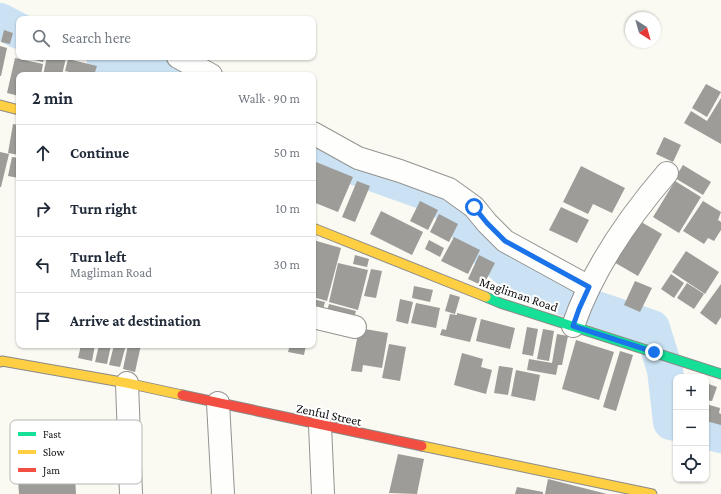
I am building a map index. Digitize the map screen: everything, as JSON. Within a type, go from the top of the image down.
[{"type":"street","points":[[184,60],[206,72]]},
{"type":"street","points":[[0,105],[16,109]]},
{"type":"street","points":[[316,135],[358,158],[448,188],[474,207],[505,241],[582,304],[629,220],[667,173]]},
{"type":"street","name":"Magliman Road","points":[[316,229],[500,304],[582,304],[654,352],[721,374]]},
{"type":"street","points":[[316,318],[355,327]]},
{"type":"street","name":"Zenful Street","points":[[0,362],[2,361],[127,383],[652,494]]},
{"type":"street","points":[[127,383],[128,420]]},
{"type":"street","points":[[218,403],[223,494]]},
{"type":"street","points":[[320,425],[323,494]]},
{"type":"street","points":[[131,484],[131,494]]},
{"type":"building","points":[[4,30],[13,33],[10,44],[1,42]]},
{"type":"building","points":[[0,46],[7,48],[1,76],[0,76]]},
{"type":"building","points":[[15,58],[16,60],[24,60],[43,64],[42,72],[16,72],[16,95],[7,93]]},
{"type":"building","points":[[46,60],[66,60],[63,72],[44,72]]},
{"type":"building","points":[[68,60],[97,66],[95,72],[65,71]]},
{"type":"building","points":[[706,84],[721,92],[707,117],[692,108]]},
{"type":"building","points":[[721,98],[721,144],[684,123],[691,111],[707,121]]},
{"type":"building","points":[[13,124],[16,124],[16,154],[8,153]]},
{"type":"building","points":[[664,137],[681,145],[673,162],[656,154]]},
{"type":"building","points":[[0,152],[9,154],[1,187],[0,187]]},
{"type":"building","points":[[12,157],[16,158],[16,177],[8,176]]},
{"type":"building","points":[[316,162],[353,177],[338,212],[316,203]]},
{"type":"building","points":[[683,165],[711,182],[703,195],[675,178]]},
{"type":"building","points":[[581,166],[625,188],[612,213],[593,204],[588,214],[563,202]]},
{"type":"building","points":[[357,181],[370,186],[355,222],[342,217]]},
{"type":"building","points":[[675,181],[701,197],[679,233],[653,217]]},
{"type":"building","points":[[420,201],[438,210],[428,230],[410,221]]},
{"type":"building","points":[[703,201],[721,212],[718,220],[721,222],[721,230],[714,241],[708,238],[704,244],[683,231]]},
{"type":"building","points":[[561,207],[589,220],[577,243],[549,230]]},
{"type":"building","points":[[381,211],[423,232],[412,255],[370,234]]},
{"type":"building","points":[[439,214],[458,224],[449,242],[430,232]]},
{"type":"building","points":[[636,219],[662,234],[638,276],[612,261]]},
{"type":"building","points":[[454,237],[480,250],[468,274],[441,261]]},
{"type":"building","points":[[429,240],[444,248],[440,257],[425,249]]},
{"type":"building","points":[[316,241],[341,248],[327,301],[316,298]]},
{"type":"building","points":[[686,251],[719,272],[705,294],[672,272]]},
{"type":"building","points":[[355,255],[369,259],[367,267],[353,264]]},
{"type":"building","points":[[479,255],[495,263],[483,286],[468,279]]},
{"type":"building","points":[[338,263],[368,270],[358,310],[329,302]]},
{"type":"building","points":[[371,269],[382,271],[376,298],[364,296]]},
{"type":"building","points":[[671,274],[684,283],[674,298],[661,289]]},
{"type":"building","points":[[635,281],[652,288],[640,312],[624,305]]},
{"type":"building","points":[[687,283],[704,294],[694,309],[677,298]]},
{"type":"building","points":[[721,284],[721,317],[716,325],[700,313]]},
{"type":"building","points":[[414,286],[433,290],[430,302],[412,298]]},
{"type":"building","points":[[450,294],[460,297],[455,314],[445,311]]},
{"type":"building","points":[[400,299],[413,302],[408,324],[396,321]]},
{"type":"building","points":[[316,300],[325,302],[322,313],[316,312]]},
{"type":"building","points":[[416,303],[440,308],[436,328],[411,323]]},
{"type":"building","points":[[329,304],[356,311],[353,322],[326,314]]},
{"type":"building","points":[[457,313],[477,318],[470,342],[440,335],[442,329],[446,330],[450,314],[457,315]]},
{"type":"building","points":[[481,319],[515,328],[510,349],[476,341]]},
{"type":"building","points":[[527,327],[538,329],[533,356],[522,354]]},
{"type":"building","points":[[359,328],[388,333],[382,368],[363,365],[362,372],[351,371]]},
{"type":"building","points":[[543,329],[554,331],[549,361],[537,359]]},
{"type":"building","points":[[557,334],[568,336],[562,365],[558,365],[556,375],[527,370],[529,359],[552,363]]},
{"type":"building","points":[[576,340],[614,352],[599,400],[562,389]]},
{"type":"building","points":[[389,344],[406,347],[400,381],[382,378]]},
{"type":"building","points":[[80,348],[94,348],[92,361],[78,358]]},
{"type":"building","points":[[98,348],[110,348],[107,364],[95,362]]},
{"type":"building","points":[[113,348],[125,348],[120,367],[109,365]]},
{"type":"building","points":[[127,348],[140,348],[135,372],[123,369]]},
{"type":"building","points":[[289,348],[305,348],[304,355],[288,352]]},
{"type":"building","points":[[620,351],[633,355],[616,411],[603,407]]},
{"type":"building","points":[[462,353],[483,359],[481,367],[492,370],[486,394],[454,385]]},
{"type":"building","points":[[499,366],[513,368],[508,395],[494,393]]},
{"type":"building","points":[[516,370],[540,375],[535,401],[511,396]]},
{"type":"building","points":[[709,384],[717,387],[712,401],[709,400]]},
{"type":"building","points":[[709,405],[720,408],[719,413],[721,414],[721,425],[709,422]]},
{"type":"building","points":[[398,454],[424,459],[417,494],[389,493]]},
{"type":"building","points":[[548,479],[607,494],[545,494]]},
{"type":"building","points":[[18,484],[75,484],[76,494],[19,494]]},
{"type":"building","points":[[517,487],[543,492],[543,494],[515,494]]},
{"type":"waterway","points":[[0,21],[16,29]]},
{"type":"waterway","points":[[116,60],[162,72]]},
{"type":"waterway","points":[[316,153],[442,198],[490,254],[516,276],[550,293],[652,328],[665,370],[671,422],[673,422]]},
{"type":"waterway","points":[[709,432],[721,435]]},
{"type":"traffic: fast","points":[[486,297],[500,303],[721,374]]},
{"type":"traffic: slow","points":[[0,105],[16,109]]},
{"type":"traffic: slow","points":[[316,229],[486,297]]},
{"type":"traffic: slow","points":[[0,362],[2,361],[127,383],[182,395]]},
{"type":"traffic: slow","points":[[422,446],[652,494]]},
{"type":"traffic: jam","points":[[182,395],[422,446]]},
{"type":"route","points":[[474,207],[505,241],[589,287],[573,326],[654,352]]}]
